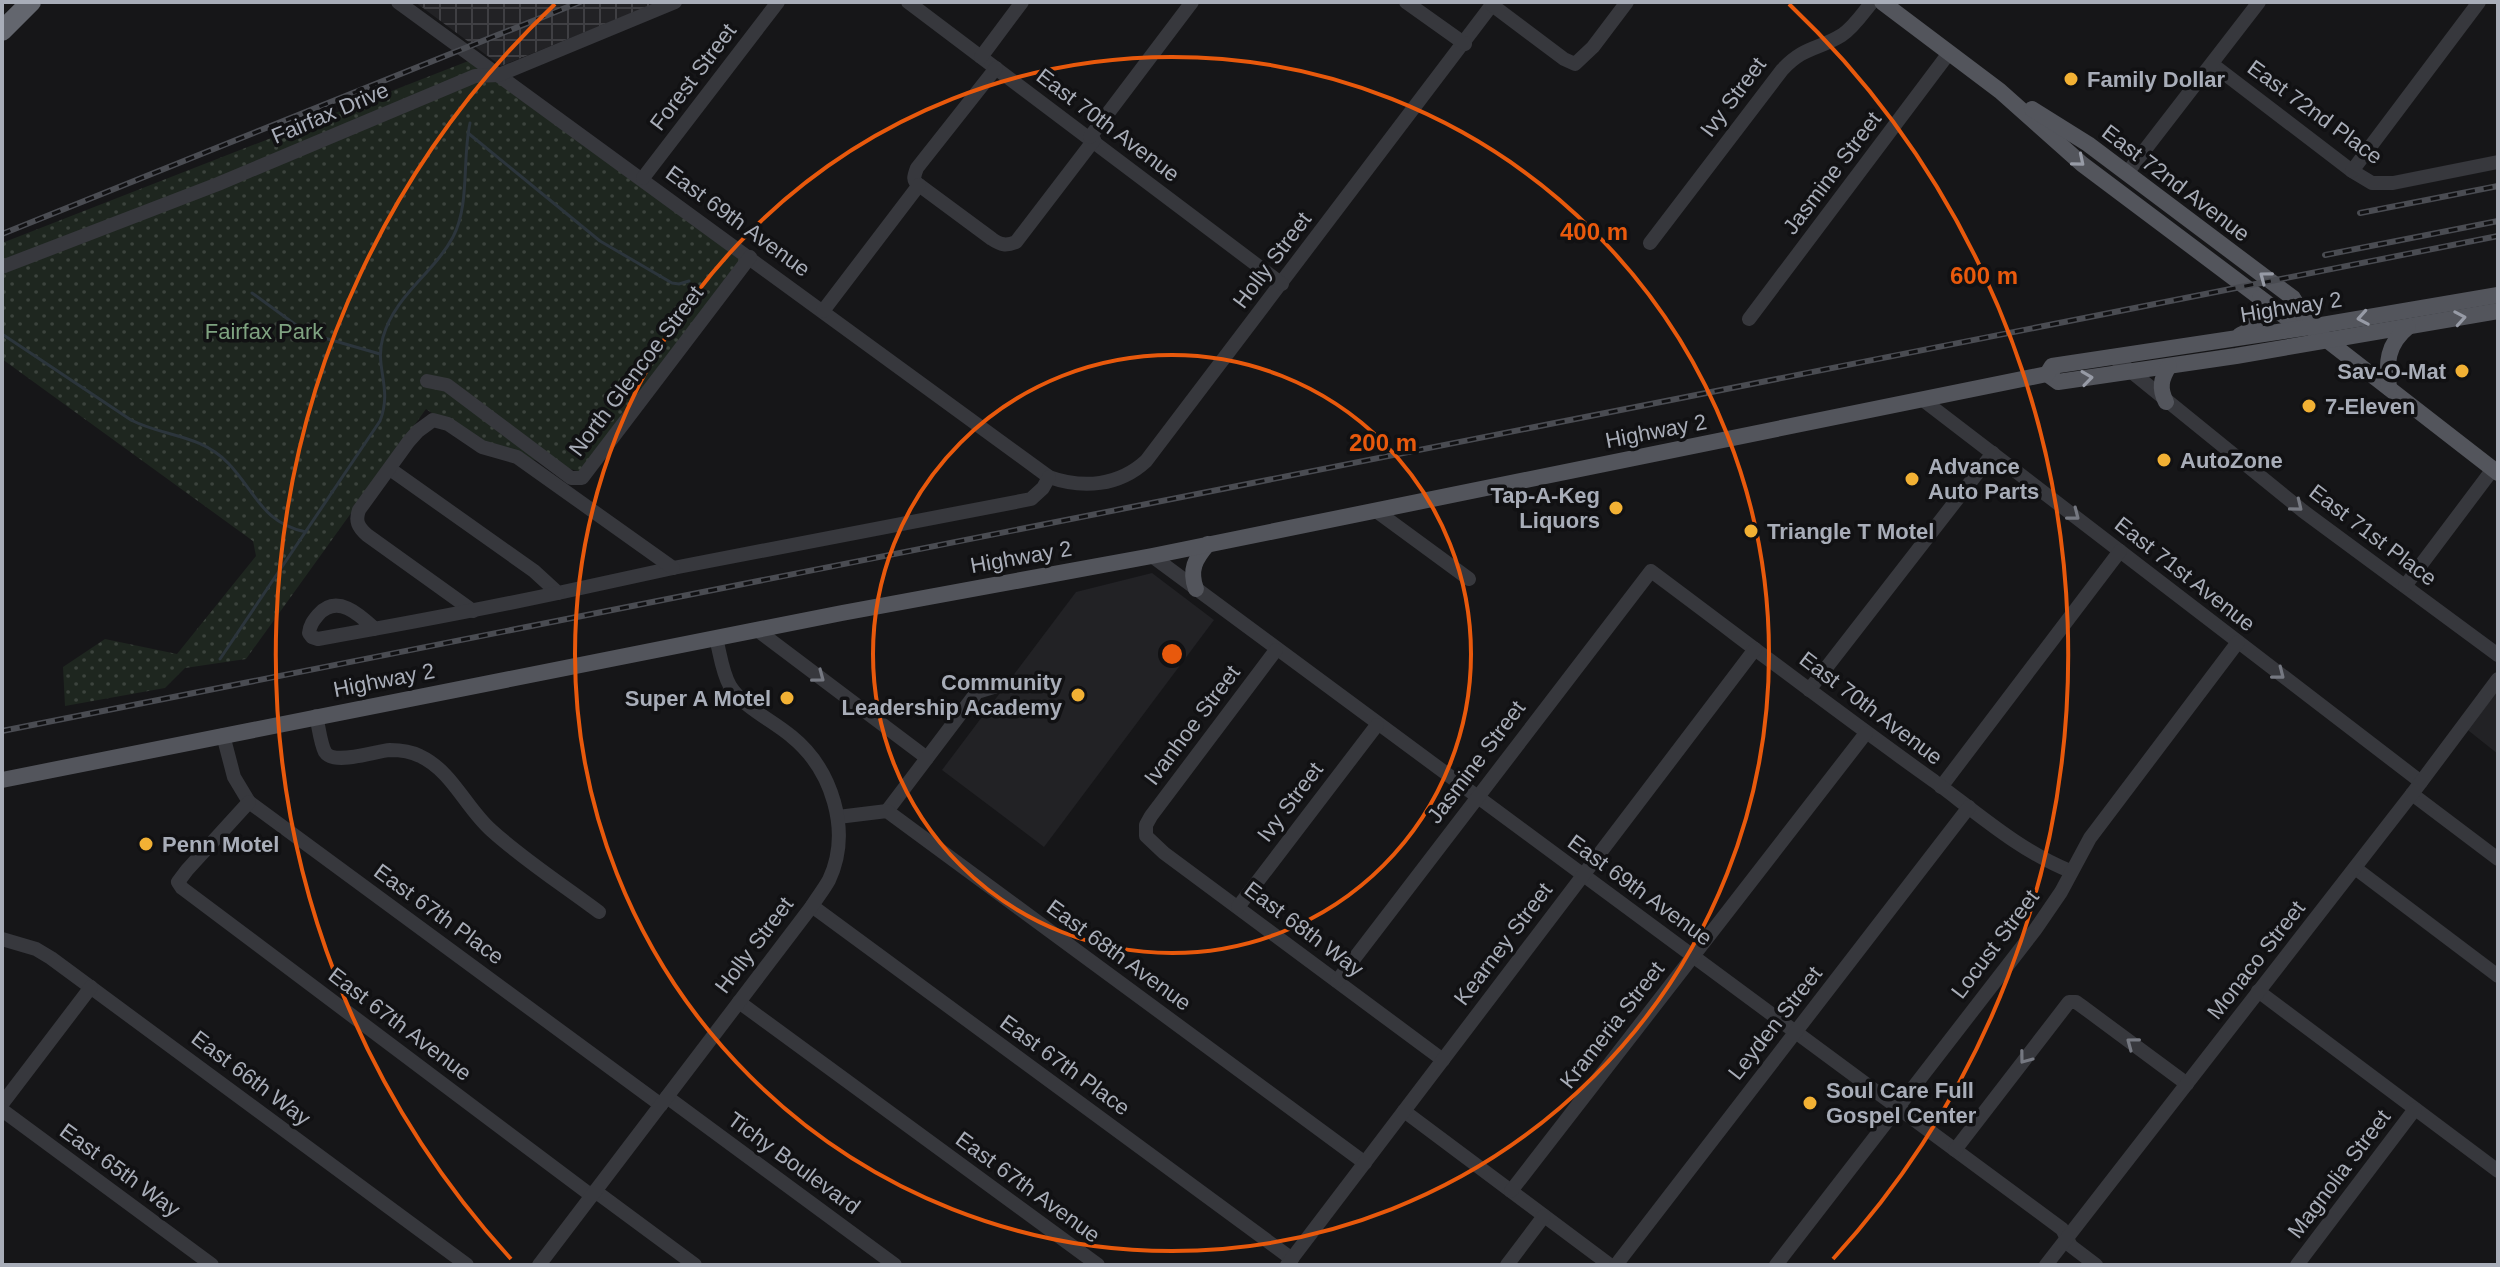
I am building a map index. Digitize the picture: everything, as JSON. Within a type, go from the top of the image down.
[{"type":"highway","points":[[2,31],[31,2]]},
{"type":"main road","name":"East 72nd Avenue","points":[[1882,2],[2000,91],[2082,164],[2287,318],[2310,327],[2496,471]]},
{"type":"main road","name":"East 72nd Avenue","points":[[2000,91],[2072,133],[2293,298],[2310,327]]},
{"type":"main road","name":"Highway 2","points":[[2,780],[757,630],[1152,556],[2047,374],[2052,366],[2498,295]]},
{"type":"main road","points":[[2229,340],[2245,333],[2254,324],[2260,313],[2260,298]]},
{"type":"main road","name":"Highway 2","points":[[2047,374],[2058,382],[2498,311]]},
{"type":"main road","points":[[2389,388],[2388,354],[2393,342],[2408,327]]},
{"type":"main road","points":[[2166,402],[2161,392],[2162,380],[2169,366]]},
{"type":"main road","points":[[1196,589],[1192,568],[1208,544]]},
{"type":"street","name":"East 69th Avenue","points":[[398,2],[1049,477]]},
{"type":"street","name":"Fairfax Drive","points":[[2,267],[218,184],[475,76],[499,75],[675,2]]},
{"type":"street","name":"Forest Street","points":[[643,178],[778,2]]},
{"type":"street","name":"East 70th Avenue","points":[[908,2],[1282,284]]},
{"type":"street","points":[[981,57],[1022,2]]},
{"type":"street","points":[[996,68],[917,168],[914,181],[992,239],[1010,245],[1016,242],[1192,2]]},
{"type":"street","points":[[1406,2],[1465,44]]},
{"type":"street","points":[[1493,3],[1564,59],[1575,64],[1593,47],[1627,2]]},
{"type":"street","name":"Ivy Street","points":[[1650,243],[1782,70],[1807,49],[1842,35],[1872,2]]},
{"type":"street","points":[[2127,173],[2259,2]]},
{"type":"street","points":[[2352,171],[2479,2]]},
{"type":"street","name":"Holly Street","points":[[1049,477],[1081,485],[1097,484],[1118,479],[1143,464],[1465,44],[1493,3]]},
{"type":"street","name":"Jasmine Street","points":[[1749,319],[1949,53]]},
{"type":"street","name":"East 72nd Place","points":[[2212,64],[2372,183],[2397,182],[2498,162]]},
{"type":"street","points":[[823,311],[919,185]]},
{"type":"street","name":"North Glencoe Street","points":[[427,381],[447,385],[571,478],[582,478],[750,257]]},
{"type":"street","name":"East 71st Place","points":[[2112,356],[2236,457],[2498,655]]},
{"type":"street","name":"East 71st Avenue","points":[[1923,400],[2238,642],[2417,788],[2498,859]]},
{"type":"street","points":[[473,611],[367,535],[357,520],[359,510],[418,431],[433,420],[448,424],[482,447],[517,457],[673,568]]},
{"type":"street","points":[[1809,690],[1993,453]]},
{"type":"street","points":[[390,469],[534,571],[558,593]]},
{"type":"street","points":[[2405,586],[2496,471]]},
{"type":"street","points":[[375,629],[1031,499],[1049,477]]},
{"type":"street","points":[[1375,510],[1469,579]]},
{"type":"street","points":[[1941,787],[2120,551]]},
{"type":"street","name":"East 69th Avenue","points":[[1152,556],[2062,1229],[2071,1246],[2096,1265]]},
{"type":"street","name":"East 70th Avenue","points":[[1651,571],[1941,787],[2039,856],[2070,871]]},
{"type":"street","name":"Jasmine Street","points":[[1337,981],[1651,571]]},
{"type":"street","points":[[757,630],[927,758]]},
{"type":"street","name":"Holly Street","points":[[539,1265],[812,906],[829,880],[833,867],[838,817],[829,787],[806,750],[730,687],[716,638]]},
{"type":"street","name":"Locust Street","points":[[1776,1265],[2035,930],[2061,892],[2090,838],[2238,642]]},
{"type":"street","name":"Kearney Street","points":[[1289,1262],[1755,649]]},
{"type":"street","name":"Ivanhoe Street","points":[[1145,828],[1276,650]]},
{"type":"street","name":"Monaco Street","points":[[2046,1265],[2417,788],[2498,679]]},
{"type":"street","points":[[838,817],[887,811],[977,692],[1000,685]]},
{"type":"street","points":[[316,716],[325,751],[330,757],[343,758],[388,750],[404,751],[425,758],[463,795],[489,828],[599,912]]},
{"type":"street","name":"Ivy Street","points":[[1238,907],[1377,725]]},
{"type":"street","name":"Krameria Street","points":[[1511,1191],[1866,733]]},
{"type":"street","name":"East 67th Place","points":[[223,735],[234,777],[249,802],[664,1101]]},
{"type":"street","name":"East 67th Avenue","points":[[249,802],[187,870],[178,882],[182,888],[695,1265]]},
{"type":"street","name":"Leyden Street","points":[[1613,1265],[1969,807]]},
{"type":"street","name":"East 68th Avenue","points":[[887,811],[1365,1163]]},
{"type":"street","name":"East 68th Way","points":[[1145,828],[1146,836],[1156,846],[1443,1060]]},
{"type":"street","points":[[2355,868],[2498,976]]},
{"type":"street","name":"East 67th Place","points":[[812,906],[1289,1262]]},
{"type":"street","name":"East 66th Way","points":[[2,939],[36,949],[91,987],[467,1265]]},
{"type":"street","points":[[2,1104],[91,987]]},
{"type":"street","points":[[2258,991],[2498,1171]]},
{"type":"street","name":"East 67th Avenue","points":[[739,1002],[1098,1265]]},
{"type":"street","points":[[1955,1150],[2066,1004],[2076,1002],[2187,1084]]},
{"type":"street","name":"Tichy Boulevard","points":[[664,1101],[895,1265]]},
{"type":"street","name":"Magnolia Street","points":[[2297,1265],[2415,1109]]},
{"type":"street","name":"East 65th Way","points":[[2,1110],[212,1265]]},
{"type":"street","points":[[1404,1111],[1613,1265]]},
{"type":"street","points":[[1507,1265],[1544,1216]]},
{"type":"shaded area","points":[[415,2],[659,2],[501,66]]},
{"type":"shaded area","name":"Community Leadership Academy","points":[[1152,573],[1214,620],[1044,847],[942,770],[1076,592]]},
{"type":"shaded area","points":[[2498,683],[2498,754],[2464,727]]},
{"type":"green space","name":"Fairfax Park","points":[[476,58],[750,257],[586,473],[482,447],[426,409],[246,659],[185,668],[165,688],[65,706],[63,667],[105,639],[177,654],[256,556],[253,541],[2,359],[2,243]]},
{"type":"waterway","points":[[220,659],[380,421],[385,398],[381,358],[383,337],[396,309],[453,237],[462,211],[470,123]]},
{"type":"waterway","points":[[468,133],[600,241],[672,283],[689,281]]},
{"type":"waterway","points":[[252,293],[307,333],[380,354]]},
{"type":"waterway","points":[[2,334],[131,420],[206,446],[228,463],[269,514],[291,528],[306,532]]},
{"type":"railway","points":[[2,234],[580,2]]},
{"type":"railway","points":[[2360,213],[2498,186]]},
{"type":"railway","points":[[2325,255],[2498,221]]},
{"type":"railway","points":[[2,731],[2498,236]]},
{"type":"place","name":"Family Dollar","points":[[2071,79]]},
{"type":"place","name":"Sav-O-Mat","points":[[2462,371]]},
{"type":"place","name":"7-Eleven","points":[[2309,406]]},
{"type":"place","name":"AutoZone","points":[[2164,460]]},
{"type":"place","name":"Advance Auto Parts","points":[[1912,479]]},
{"type":"place","name":"Tap-A-Keg Liquors","points":[[1616,508]]},
{"type":"place","name":"Triangle T Motel","points":[[1751,531]]},
{"type":"place","name":"Community Leadership Academy","points":[[1078,695]]},
{"type":"place","name":"Super A Motel","points":[[787,698]]},
{"type":"place","name":"Penn Motel","points":[[146,844]]},
{"type":"place","name":"Soul Care Full Gospel Center","points":[[1810,1103]]}]
